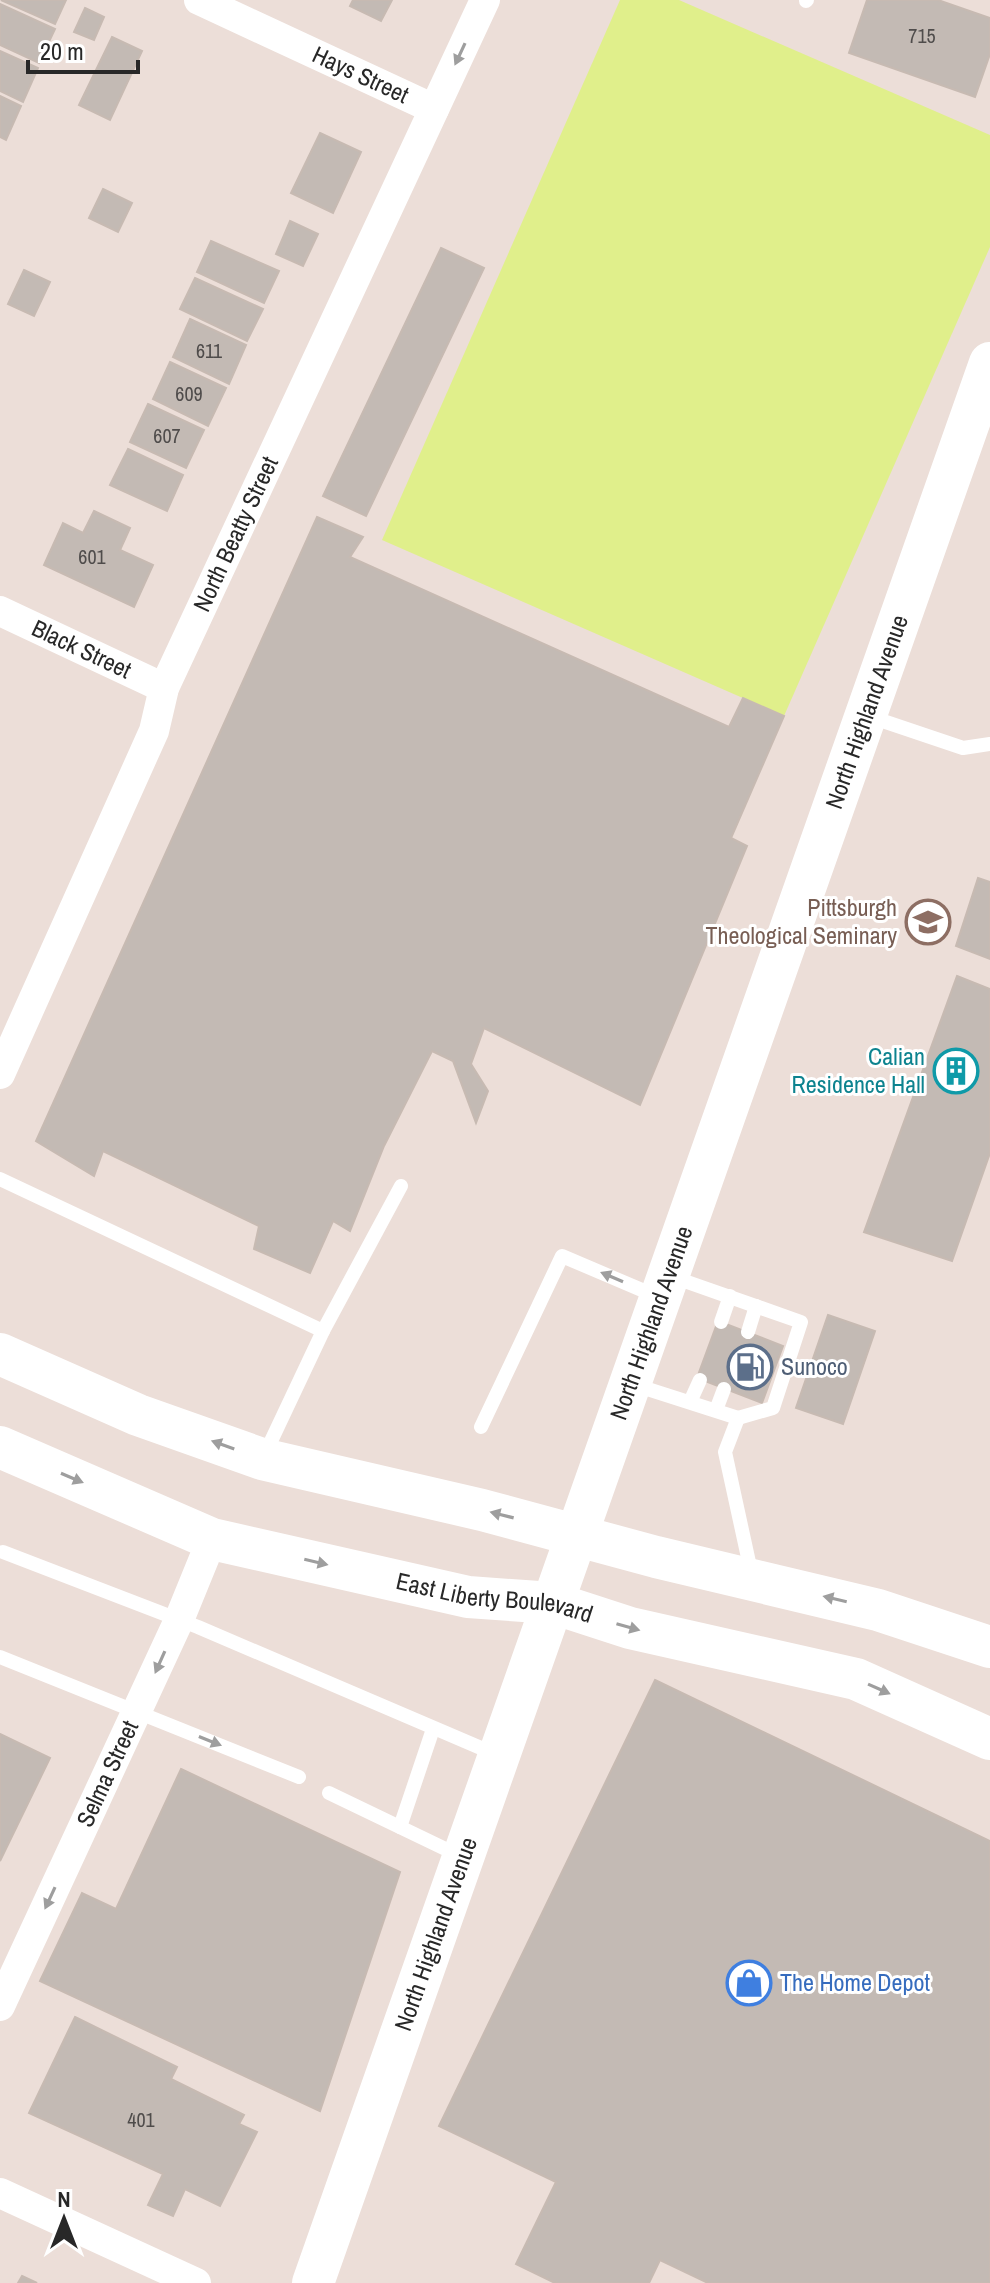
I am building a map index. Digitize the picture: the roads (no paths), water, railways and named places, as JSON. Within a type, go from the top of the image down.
[{"type":"main road","name":"North Highland Avenue","points":[[313,2283],[990,363]]},
{"type":"main road","points":[[0,1354],[138,1415],[262,1459],[878,1610],[990,1647]]},
{"type":"main road","name":"East Liberty Boulevard","points":[[0,1447],[212,1539],[468,1597],[553,1603],[630,1628],[856,1679],[990,1739]]},
{"type":"street","name":"Hays Street","points":[[199,0],[434,109]]},
{"type":"street","name":"North Beatty Street","points":[[0,1074],[154,731],[164,688],[485,0]]},
{"type":"street","name":"Black Street","points":[[0,611],[164,688]]},
{"type":"street","name":"Selma Street","points":[[0,2006],[179,1620],[212,1539]]},
{"type":"street","points":[[0,2193],[196,2283]]},
{"type":"lane","points":[[866,716],[963,748],[990,744]]},
{"type":"lane","points":[[0,1179],[323,1331]]},
{"type":"lane","points":[[262,1459],[315,1354],[323,1331],[401,1186]]},
{"type":"lane","points":[[481,1427],[562,1256],[664,1287],[730,1296],[801,1322],[773,1408],[738,1418],[630,1383]]},
{"type":"lane","points":[[721,1322],[730,1296]]},
{"type":"lane","points":[[748,1332],[756,1306]]},
{"type":"lane","points":[[690,1402],[700,1380]]},
{"type":"lane","points":[[716,1410],[724,1389]]},
{"type":"lane","points":[[738,1418],[725,1452],[753,1580]]},
{"type":"lane","points":[[3,1552],[179,1620],[499,1756]]},
{"type":"lane","points":[[0,1657],[299,1777]]},
{"type":"lane","points":[[400,1827],[433,1729]]},
{"type":"lane","points":[[329,1793],[463,1858]]},
{"type":"place","name":"Pittsburgh Theological Seminary","points":[[928,922]]},
{"type":"place","name":"Calian Residence Hall","points":[[956,1071]]},
{"type":"place","name":"Sunoco","points":[[750,1367]]},
{"type":"place","name":"The Home Depot","points":[[749,1983]]}]
